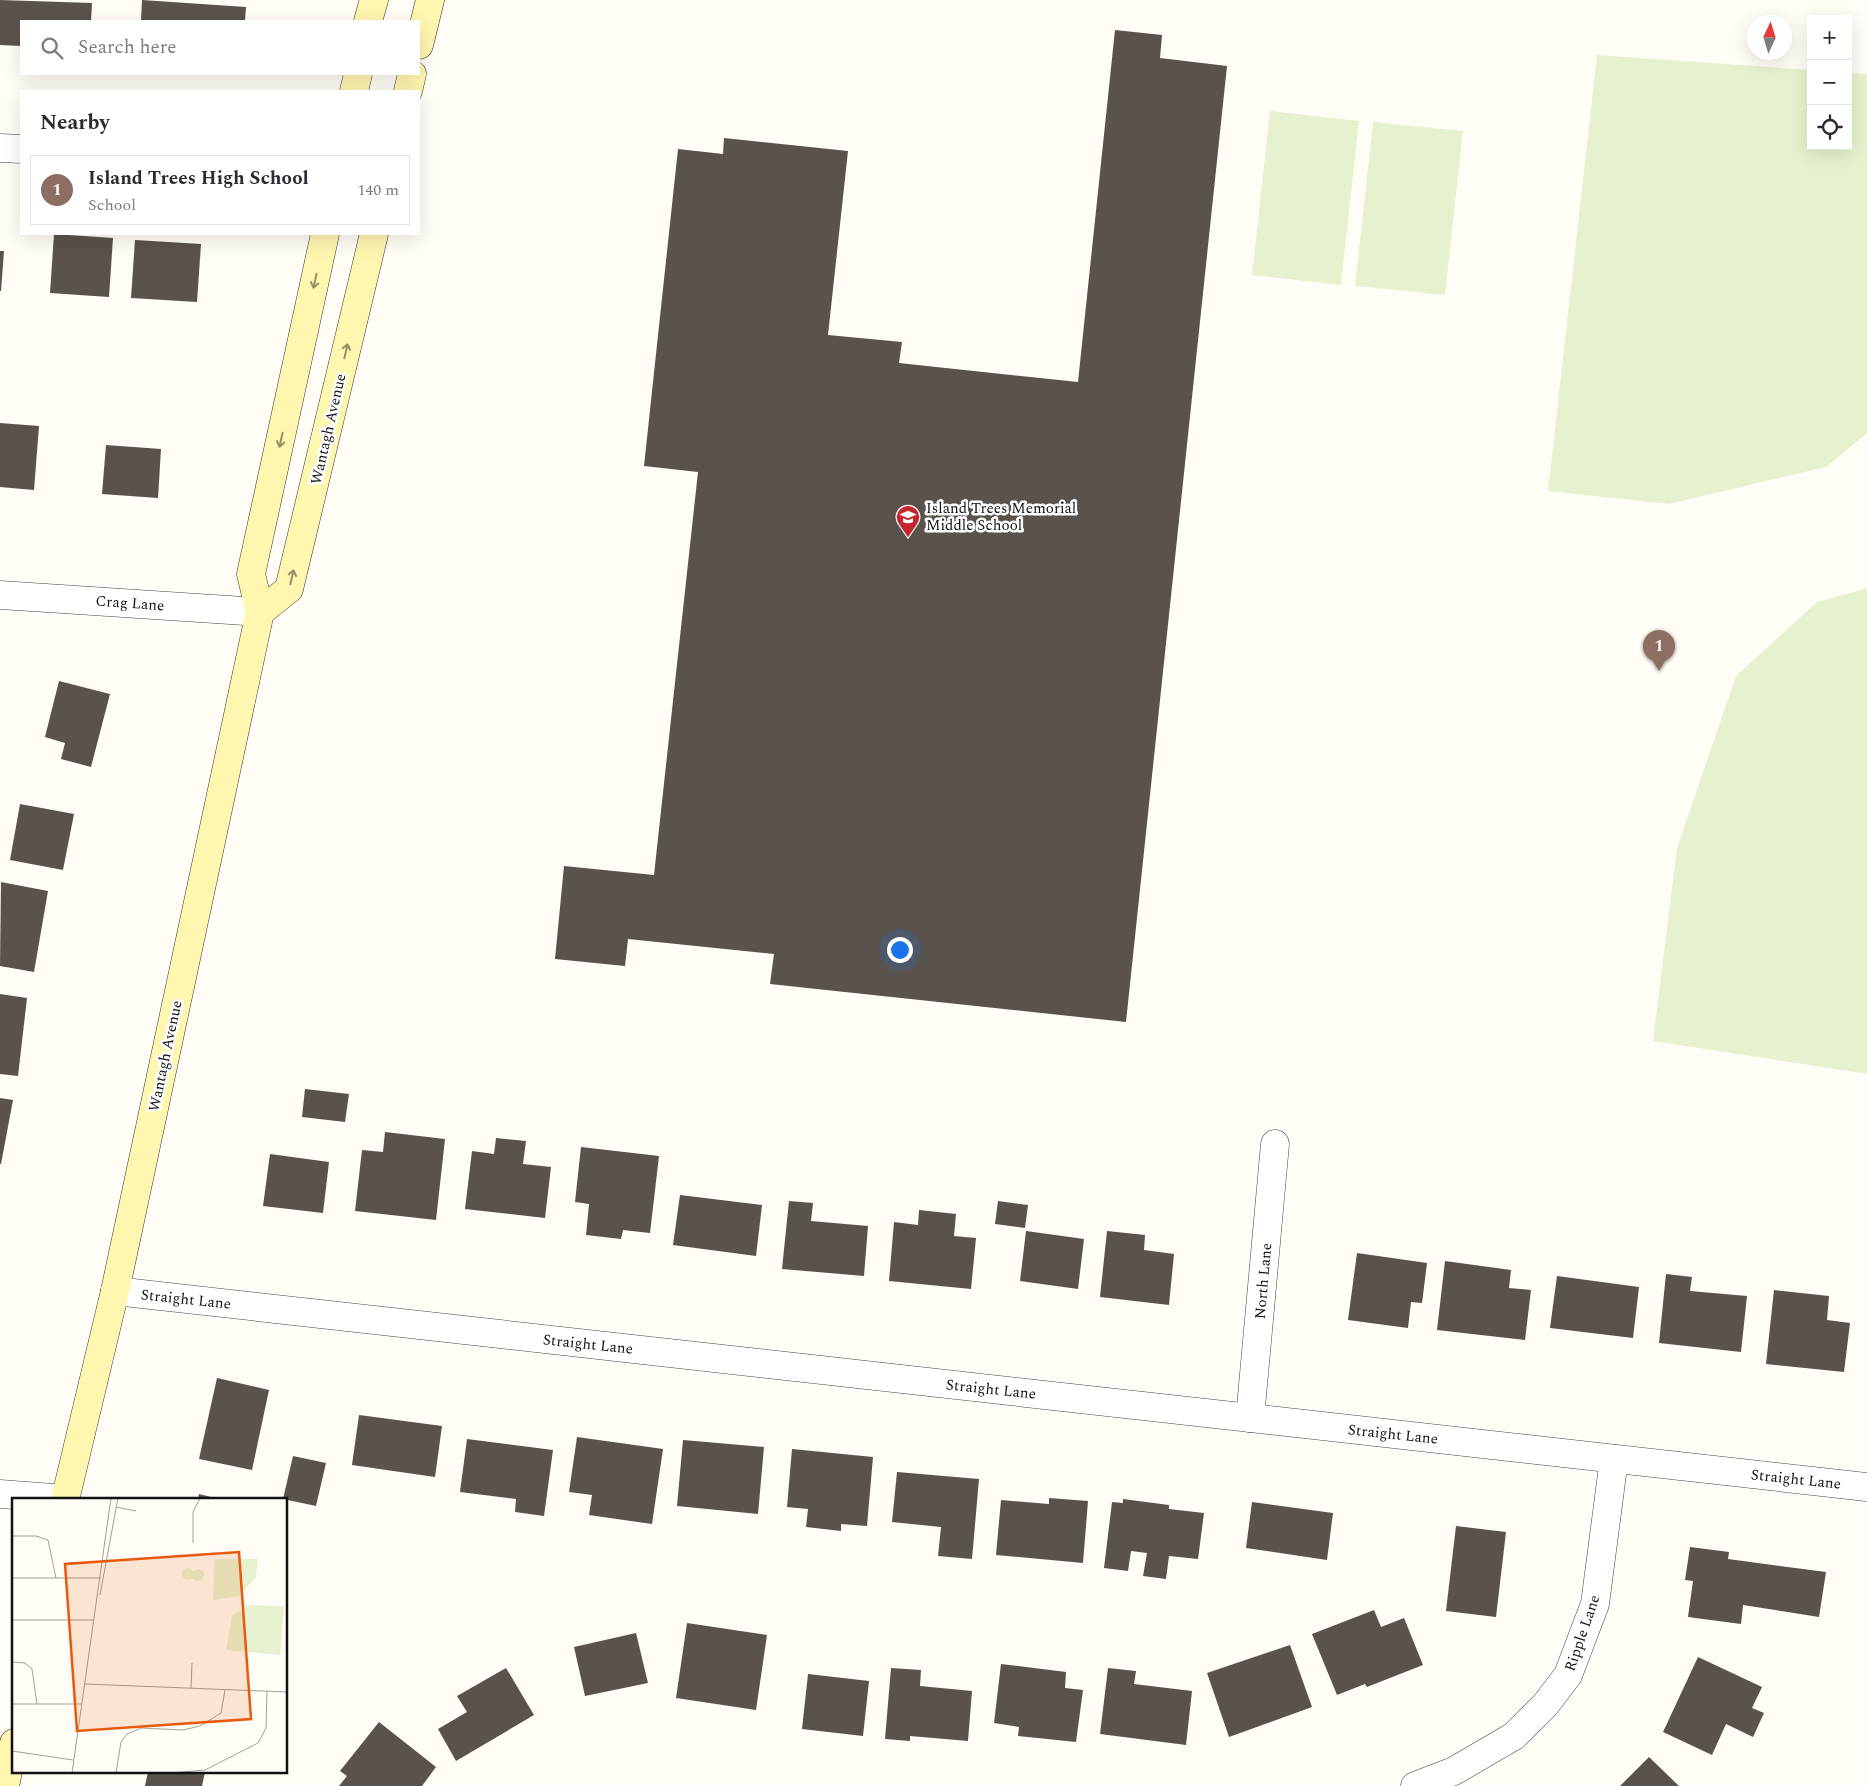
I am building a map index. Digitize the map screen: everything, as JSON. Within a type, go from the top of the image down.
[{"type":"main road","points":[[368,20],[374,0]]},
{"type":"main road","points":[[420,40],[430,0]]},
{"type":"main road","points":[[354,90],[358,75]]},
{"type":"main road","points":[[408,90],[412,75]]},
{"type":"main road","name":"Wantagh Avenue","points":[[66,1498],[115,1291],[260,612],[252,574],[325,235]]},
{"type":"main road","name":"Wantagh Avenue","points":[[260,612],[289,589],[374,235]]},
{"type":"main road","points":[[4,1786],[12,1752]]},
{"type":"street","points":[[0,148],[20,149]]},
{"type":"street","name":"Crag Lane","points":[[0,595],[260,612]]},
{"type":"street","name":"North Lane","points":[[1250,1418],[1275,1144]]},
{"type":"street","name":"Straight Lane","points":[[115,1291],[1867,1487]]},
{"type":"street","name":"Ripple Lane","points":[[1415,1786],[1454,1771],[1514,1736],[1546,1704],[1568,1675],[1595,1604],[1614,1459]]},
{"type":"street","points":[[0,1494],[44,1498]]},
{"type":"green space","points":[[1597,55],[1807,70],[1807,150],[1852,150],[1852,73],[1867,74],[1867,433],[1826,467],[1669,504],[1548,491]]},
{"type":"green space","points":[[1270,111],[1359,121],[1341,285],[1252,275]]},
{"type":"green space","points":[[1373,122],[1463,131],[1445,295],[1355,286]]},
{"type":"green space","points":[[1867,588],[1867,1074],[1653,1041],[1677,848],[1736,676],[1817,602]]},
{"type":"building","points":[[0,0],[92,3],[91,20],[20,20],[20,46],[0,45]]},
{"type":"building","points":[[142,0],[246,7],[245,20],[141,20]]},
{"type":"building","points":[[1115,30],[1162,35],[1160,58],[1227,66],[1126,1022],[770,984],[774,954],[628,939],[625,966],[555,959],[564,866],[654,875],[698,472],[644,466],[678,149],[723,154],[724,138],[848,151],[828,335],[902,342],[899,363],[1078,382]]},
{"type":"building","points":[[54,235],[113,238],[109,297],[50,293]]},
{"type":"building","points":[[135,240],[201,244],[197,302],[131,298]]},
{"type":"building","points":[[0,251],[4,251],[1,291],[0,291]]},
{"type":"building","points":[[0,423],[39,426],[34,490],[0,487]]},
{"type":"building","points":[[106,445],[161,449],[158,498],[102,494]]},
{"type":"building","points":[[59,681],[110,694],[91,767],[61,759],[65,743],[45,737]]},
{"type":"building","points":[[20,804],[74,814],[63,870],[10,860]]},
{"type":"building","points":[[1,882],[48,891],[34,972],[0,966]]},
{"type":"building","points":[[0,994],[27,998],[18,1076],[0,1074]]},
{"type":"building","points":[[305,1089],[349,1094],[345,1122],[302,1117]]},
{"type":"building","points":[[0,1098],[13,1100],[1,1164],[0,1164]]},
{"type":"building","points":[[385,1132],[445,1139],[436,1220],[355,1211],[362,1150],[383,1152]]},
{"type":"building","points":[[496,1138],[526,1141],[523,1164],[551,1167],[545,1218],[465,1209],[472,1151],[494,1154]]},
{"type":"building","points":[[581,1147],[659,1156],[650,1233],[623,1230],[621,1239],[586,1235],[589,1204],[575,1202]]},
{"type":"building","points":[[270,1154],[329,1162],[323,1213],[263,1206]]},
{"type":"building","points":[[680,1195],[762,1205],[756,1256],[673,1245]]},
{"type":"building","points":[[789,1201],[813,1203],[811,1221],[868,1226],[864,1276],[782,1269]]},
{"type":"building","points":[[998,1201],[1028,1205],[1025,1228],[995,1224]]},
{"type":"building","points":[[919,1210],[956,1214],[954,1236],[976,1238],[971,1289],[889,1281],[894,1222],[918,1225]]},
{"type":"building","points":[[1026,1231],[1084,1239],[1078,1289],[1020,1281]]},
{"type":"building","points":[[1107,1231],[1145,1235],[1144,1250],[1174,1254],[1169,1305],[1100,1297]]},
{"type":"building","points":[[1357,1253],[1427,1263],[1422,1303],[1411,1302],[1408,1328],[1348,1320]]},
{"type":"building","points":[[1445,1261],[1511,1270],[1509,1288],[1531,1290],[1525,1340],[1437,1330]]},
{"type":"building","points":[[1666,1274],[1692,1277],[1690,1291],[1747,1296],[1741,1352],[1659,1343]]},
{"type":"building","points":[[1557,1276],[1639,1287],[1633,1338],[1550,1328]]},
{"type":"building","points":[[1774,1290],[1829,1296],[1827,1320],[1850,1323],[1844,1372],[1766,1364]]},
{"type":"building","points":[[217,1378],[269,1390],[252,1470],[199,1459]]},
{"type":"building","points":[[359,1415],[442,1426],[435,1477],[352,1465]]},
{"type":"building","points":[[577,1437],[663,1449],[652,1524],[589,1515],[592,1495],[569,1492]]},
{"type":"building","points":[[467,1439],[553,1450],[544,1516],[515,1512],[516,1499],[460,1492]]},
{"type":"building","points":[[683,1440],[764,1447],[758,1514],[677,1506]]},
{"type":"building","points":[[792,1449],[873,1457],[867,1526],[841,1524],[841,1531],[806,1527],[808,1509],[787,1507]]},
{"type":"building","points":[[293,1456],[326,1463],[316,1506],[283,1498]]},
{"type":"building","points":[[897,1472],[979,1479],[972,1559],[938,1556],[941,1527],[892,1522]]},
{"type":"building","points":[[199,1494],[215,1498],[198,1498]]},
{"type":"building","points":[[1049,1498],[1088,1501],[1083,1563],[996,1555],[1001,1500],[1049,1504]]},
{"type":"building","points":[[1123,1499],[1169,1505],[1169,1509],[1204,1513],[1198,1559],[1169,1556],[1166,1579],[1143,1576],[1147,1553],[1131,1551],[1128,1571],[1104,1568],[1112,1502],[1123,1503]]},
{"type":"building","points":[[1252,1502],[1333,1513],[1327,1560],[1246,1548]]},
{"type":"building","points":[[1456,1526],[1506,1532],[1496,1617],[1446,1611]]},
{"type":"building","points":[[1690,1547],[1729,1552],[1728,1559],[1826,1572],[1819,1617],[1743,1605],[1741,1624],[1688,1617],[1693,1581],[1685,1580]]},
{"type":"building","points":[[1374,1610],[1381,1627],[1404,1618],[1423,1665],[1367,1687],[1365,1684],[1337,1695],[1312,1634]]},
{"type":"building","points":[[687,1623],[767,1635],[756,1710],[676,1698]]},
{"type":"building","points":[[636,1633],[648,1683],[585,1696],[574,1647]]},
{"type":"building","points":[[1290,1645],[1312,1707],[1229,1737],[1207,1673]]},
{"type":"building","points":[[1698,1657],[1762,1687],[1752,1708],[1764,1713],[1753,1737],[1726,1724],[1712,1755],[1663,1732]]},
{"type":"building","points":[[1001,1664],[1066,1672],[1065,1688],[1083,1690],[1076,1742],[1018,1736],[1019,1727],[994,1723]]},
{"type":"building","points":[[506,1668],[534,1715],[456,1761],[438,1729],[467,1712],[457,1696]]},
{"type":"building","points":[[891,1668],[921,1670],[920,1686],[972,1691],[968,1741],[910,1736],[910,1741],[885,1739]]},
{"type":"building","points":[[1108,1668],[1136,1671],[1134,1684],[1192,1691],[1186,1745],[1100,1734]]},
{"type":"building","points":[[808,1674],[869,1681],[863,1736],[802,1729]]},
{"type":"building","points":[[379,1722],[436,1767],[422,1786],[339,1786],[347,1776],[340,1771]]},
{"type":"building","points":[[1649,1757],[1679,1786],[1620,1786]]},
{"type":"building","points":[[148,1774],[205,1774],[202,1786],[145,1786]]},
{"type":"place","name":"Island Trees Memorial Middle School","points":[[908,538]]},
{"type":"place","name":"Island Trees High School","points":[[1659,671]]}]
